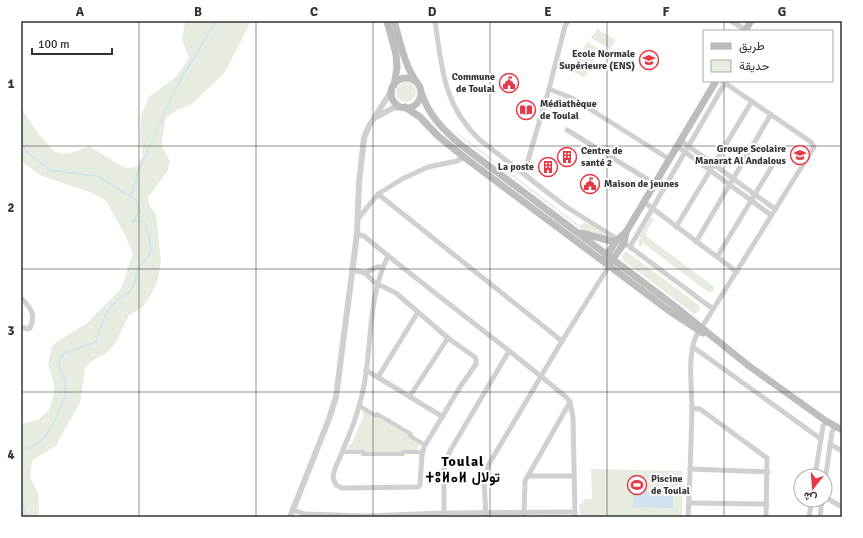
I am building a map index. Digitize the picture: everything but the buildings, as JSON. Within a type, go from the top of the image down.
[{"type":"main road","points":[[387,21],[396,54],[398,68],[392,98],[395,102],[420,117],[438,136],[464,158],[609,262],[668,310],[700,329],[826,421],[842,430]]},
{"type":"main road","points":[[394,21],[407,64],[417,83],[424,102],[447,133],[606,254],[609,262]]},
{"type":"main road","points":[[743,27],[751,21]]},
{"type":"main road","points":[[393,87],[400,79],[405,78],[409,78],[417,83]]},
{"type":"main road","points":[[609,262],[622,243],[626,232],[715,82]]},
{"type":"main road","points":[[403,107],[414,105],[420,97],[421,92]]},
{"type":"main road","points":[[576,232],[622,243]]},
{"type":"main road","points":[[606,254],[622,243]]},
{"type":"street","points":[[436,21],[446,86],[456,110],[464,122],[480,140],[566,206],[622,243],[713,309]]},
{"type":"street","points":[[524,174],[549,89],[565,26],[568,21]]},
{"type":"street","points":[[731,21],[743,27]]},
{"type":"street","points":[[622,243],[651,208],[724,82],[812,142],[814,145],[737,272],[695,336],[691,381],[692,408],[688,517]]},
{"type":"street","points":[[290,517],[329,419],[336,397],[357,234],[364,138],[369,126],[393,87]]},
{"type":"street","points":[[549,89],[574,99],[669,159]]},
{"type":"street","points":[[676,227],[752,101]]},
{"type":"street","points":[[373,119],[392,108],[403,107]]},
{"type":"street","points":[[696,242],[771,114]]},
{"type":"street","points":[[567,130],[654,184]]},
{"type":"street","points":[[679,143],[688,145],[775,210]]},
{"type":"street","points":[[679,143],[685,151],[771,215]]},
{"type":"street","points":[[358,219],[378,194],[402,179],[428,167],[457,161],[464,158]]},
{"type":"street","points":[[717,257],[772,166]]},
{"type":"street","points":[[378,194],[562,341]]},
{"type":"street","points":[[644,202],[737,272]]},
{"type":"street","points":[[293,510],[305,514],[365,516],[575,515],[573,418],[570,402],[567,398],[364,236],[357,234]]},
{"type":"street","points":[[352,270],[365,273],[378,284],[396,293],[448,338],[476,358],[476,364],[460,387],[425,445],[422,452],[419,487],[344,488],[336,485],[333,478],[360,406],[378,284],[382,267],[388,256]]},
{"type":"street","points":[[486,515],[484,480],[486,470],[609,262]]},
{"type":"street","points":[[365,273],[377,267],[382,267]]},
{"type":"street","points":[[21,298],[32,310],[33,316],[30,328],[28,329],[21,327]]},
{"type":"street","points":[[378,377],[418,312]]},
{"type":"street","points":[[410,396],[448,338]]},
{"type":"street","points":[[693,347],[821,438]]},
{"type":"street","points":[[444,515],[445,462],[509,351]]},
{"type":"street","points":[[366,370],[443,417]]},
{"type":"street","points":[[524,515],[525,481],[570,402]]},
{"type":"street","points":[[360,406],[411,434],[410,436],[425,445]]},
{"type":"street","points":[[692,408],[700,409],[766,456],[768,461],[766,517]]},
{"type":"street","points":[[816,468],[823,426],[826,421]]},
{"type":"street","points":[[827,468],[832,432],[835,426]]},
{"type":"street","points":[[830,444],[842,452]]},
{"type":"street","points":[[342,452],[390,454],[422,452]]},
{"type":"street","points":[[690,469],[768,472]]},
{"type":"street","points":[[528,476],[574,476]]},
{"type":"street","points":[[689,502],[767,504]]},
{"type":"street","points":[[833,502],[842,507]]},
{"type":"green space","points":[[251,21],[225,72],[192,104],[177,110],[166,118],[161,145],[170,161],[167,172],[148,197],[149,205],[156,214],[161,262],[158,279],[151,295],[142,308],[129,315],[115,344],[105,354],[93,360],[85,368],[80,403],[56,446],[32,461],[30,477],[38,493],[38,517],[21,517],[21,424],[38,420],[49,410],[54,393],[54,383],[48,364],[52,346],[86,324],[121,289],[133,253],[123,231],[106,201],[92,193],[42,176],[21,161],[21,107],[42,138],[56,152],[64,154],[89,146],[125,168],[136,167],[143,155],[140,139],[141,116],[149,97],[177,76],[189,58],[182,40],[185,22]]},
{"type":"green space","points":[[597,29],[616,40],[610,49],[591,38]]},
{"type":"green space","points":[[587,42],[600,50],[584,78],[571,70]]},
{"type":"green space","points":[[406,82],[413,85],[416,92],[413,99],[406,102],[399,99],[396,92],[399,85]]},
{"type":"green space","points":[[454,132],[459,134],[580,226],[584,222],[611,238],[586,232],[580,228]]},
{"type":"green space","points":[[651,217],[654,219],[646,232],[646,236],[713,286],[714,289],[712,292],[708,292],[643,243],[640,247],[640,236]]},
{"type":"green space","points":[[626,251],[700,306],[699,311],[694,314],[623,260],[622,255]]},
{"type":"green space","points":[[363,410],[377,418],[378,416],[409,435],[420,444],[417,450],[402,450],[401,452],[364,452],[347,450],[349,445],[351,445],[364,415],[362,413]]},
{"type":"green space","name":"Piscine de Toulal","points":[[591,469],[683,471],[682,517],[580,517],[579,504],[582,504],[585,499],[592,499]]},
{"type":"water","points":[[634,491],[673,492],[673,508],[633,507]]},
{"type":"waterway","points":[[131,196],[139,169],[178,84],[216,21]]},
{"type":"waterway","points":[[21,140],[25,150],[49,170],[97,176],[136,200],[139,211],[133,222],[144,221],[151,249],[148,257],[139,267],[131,290],[116,301],[107,314],[101,325],[96,342],[62,355],[59,361],[60,370],[65,379],[65,396],[54,423],[46,435],[36,445],[21,451]]},
{"type":"waterway","points":[[21,498],[25,510],[23,517]]},
{"type":"place","name":"Ecole Normale Supérieure (ENS)","points":[[649,60]]},
{"type":"place","name":"Commune de Toulal","points":[[509,83]]},
{"type":"place","name":"Médiathèque de Toulal","points":[[526,110]]},
{"type":"place","name":"Groupe Scolaire Manarat Al Andalous","points":[[800,155]]},
{"type":"place","name":"Centre de santé 2","points":[[567,157]]},
{"type":"place","name":"La poste","points":[[548,167]]},
{"type":"place","name":"Maison de jeunes","points":[[590,184]]},
{"type":"place","name":"Piscine de Toulal","points":[[637,485]]},
{"type":"district","name":"Toulal ⵜⵓⵍⴰⵍ تولال","points":[[463,470]]}]
